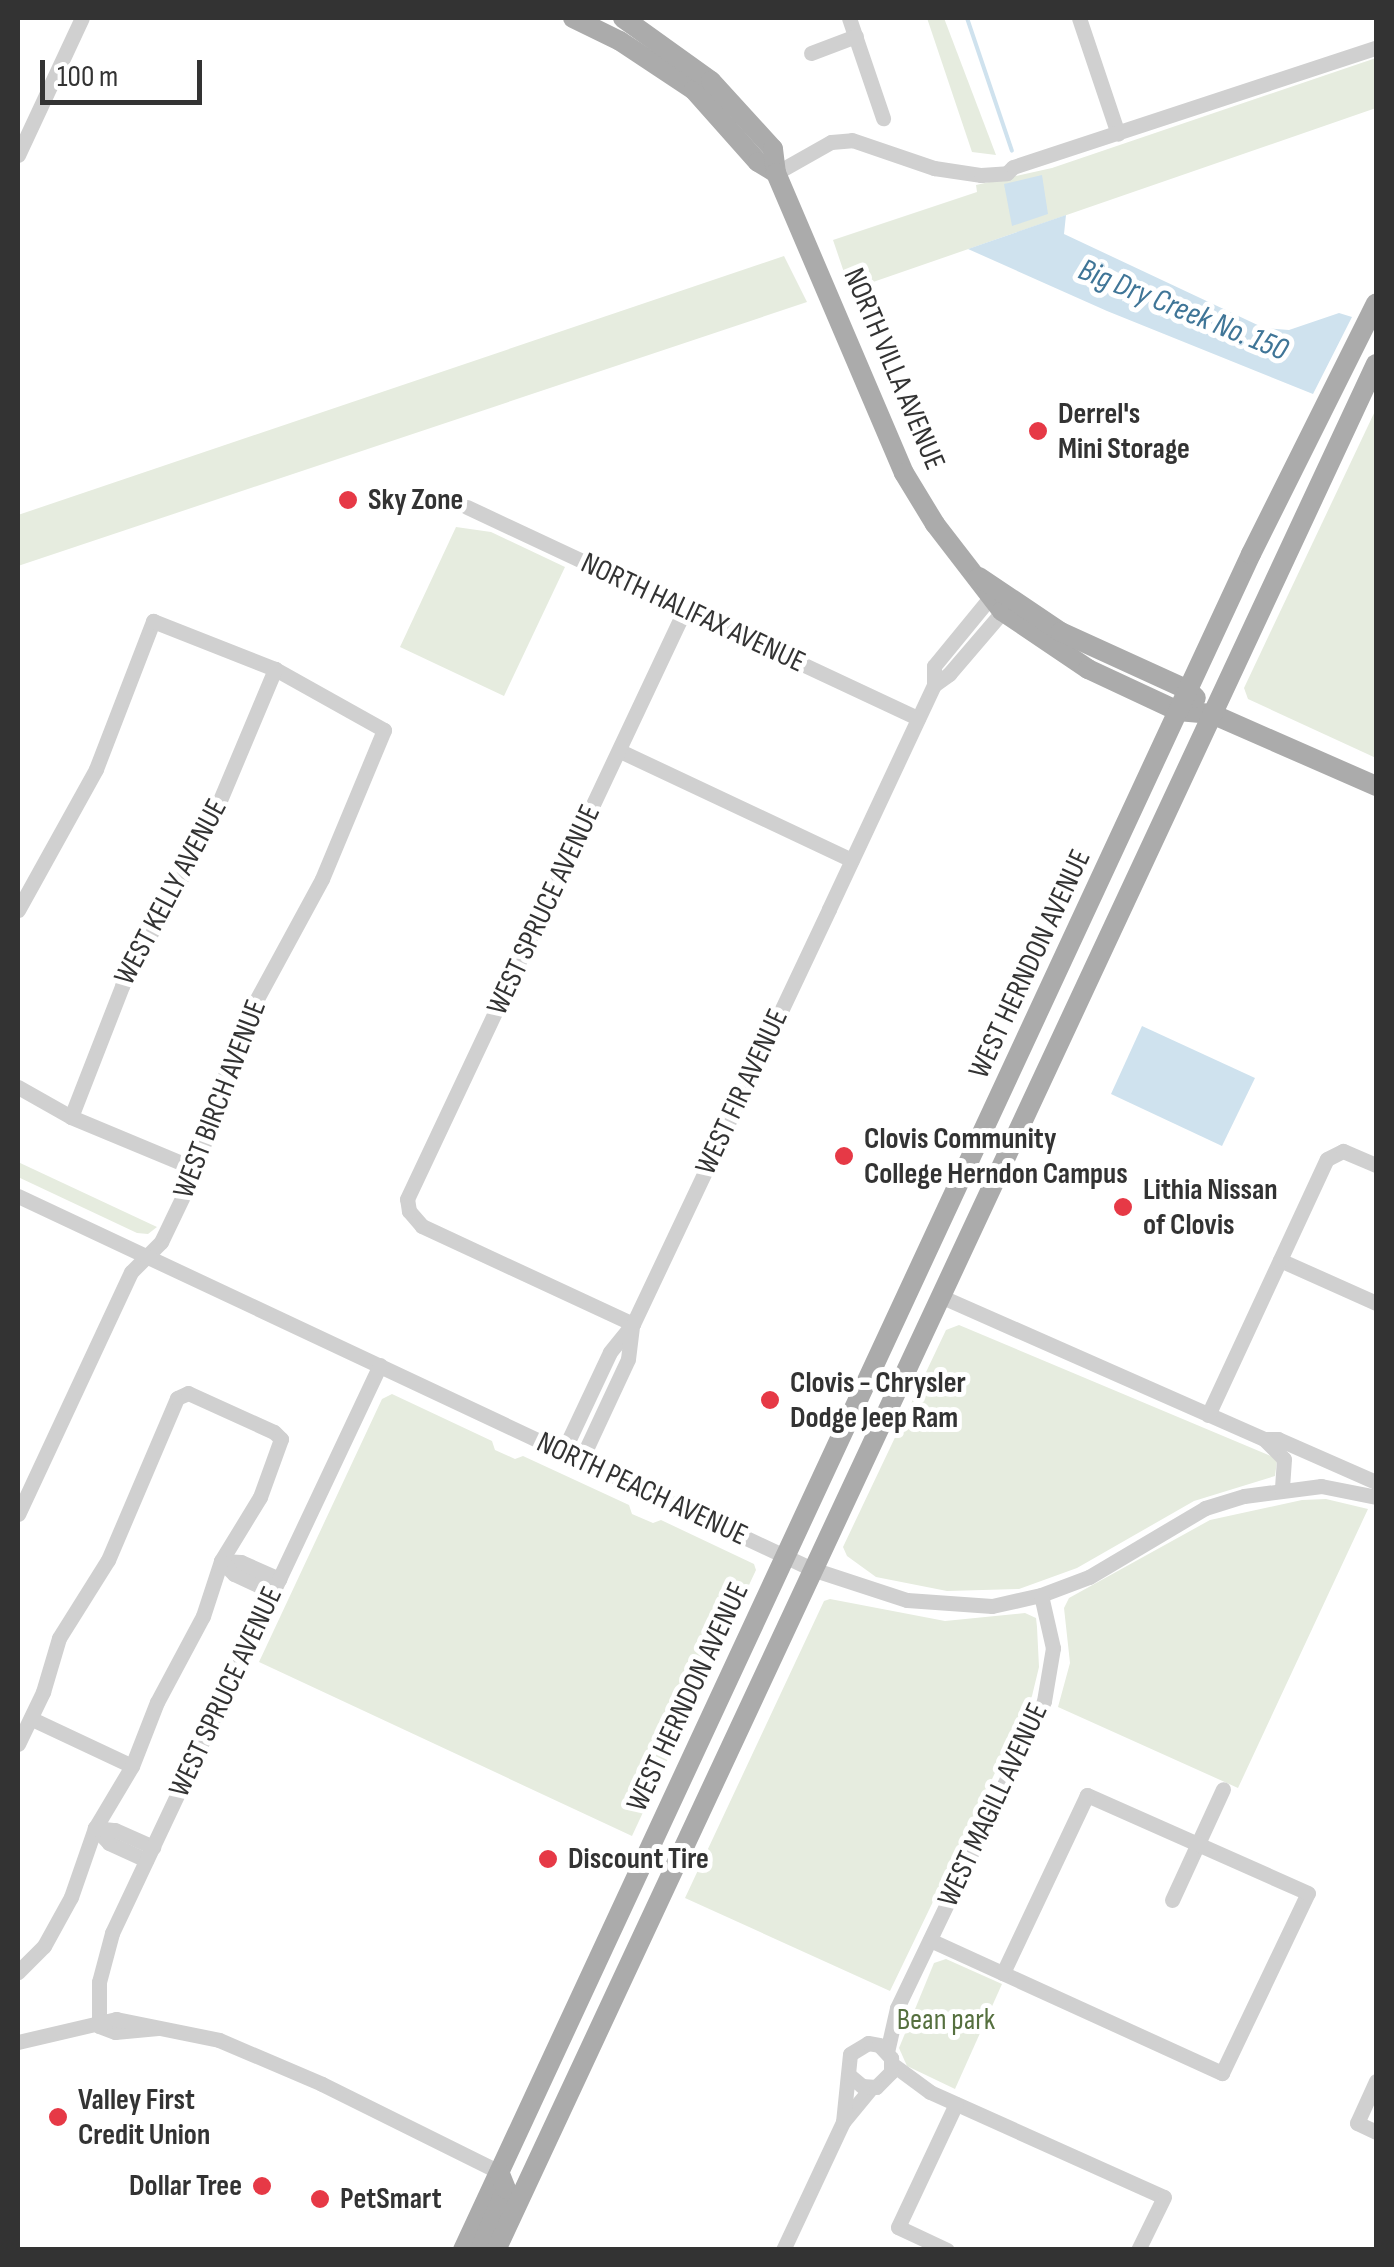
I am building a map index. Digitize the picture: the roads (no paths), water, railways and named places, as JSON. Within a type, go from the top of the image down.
[{"type":"main road","points":[[573,18],[620,41],[694,90],[758,162],[776,173]]},
{"type":"main road","name":"NORTH VILLA AVENUE","points":[[622,18],[711,81],[773,149],[776,173],[904,473],[935,524],[978,576],[1088,669],[1178,711],[1212,714],[1376,786]]},
{"type":"main road","name":"WEST HERNDON AVENUE","points":[[463,2250],[1178,711],[1376,302]]},
{"type":"main road","name":"WEST HERNDON AVENUE","points":[[496,2250],[1376,364]]},
{"type":"main road","name":"NORTH VILLA AVENUE","points":[[1001,599],[1188,690],[1212,714]]},
{"type":"main road","points":[[940,1296],[932,1288],[931,1278],[996,1138],[1020,1058]]},
{"type":"main road","points":[[480,2250],[506,2189],[499,2172]]},
{"type":"street","points":[[18,155],[23,129],[82,18]]},
{"type":"street","points":[[848,18],[883,118]]},
{"type":"street","points":[[1079,18],[1118,134]]},
{"type":"street","points":[[811,53],[856,36]]},
{"type":"street","points":[[776,173],[831,142],[852,140],[918,164],[981,175],[1008,174],[1013,167],[1376,48]]},
{"type":"street","name":"NORTH HALIFAX AVENUE","points":[[467,507],[918,718]]},
{"type":"street","name":"WEST FIR AVENUE","points":[[563,1452],[610,1352],[633,1324],[934,685],[934,666],[944,650],[1001,599]]},
{"type":"street","name":"WEST SPRUCE AVENUE","points":[[633,1324],[422,1226],[409,1212],[408,1194],[685,609]]},
{"type":"street","points":[[18,910],[96,769],[152,621],[275,669]]},
{"type":"street","name":"WEST BIRCH AVENUE","points":[[18,1514],[131,1272],[161,1242],[196,1169],[238,1034],[322,880],[384,730],[275,669]]},
{"type":"street","name":"WEST KELLY AVENUE","points":[[71,1116],[122,986],[207,830],[275,669]]},
{"type":"street","points":[[620,752],[852,860]]},
{"type":"street","points":[[18,1087],[71,1116],[196,1169]]},
{"type":"street","points":[[1208,1415],[1327,1160],[1336,1152],[1376,1164]]},
{"type":"street","name":"NORTH PEACH AVENUE","points":[[18,1196],[812,1569],[875,1593],[940,1605],[992,1606],[1041,1595],[1089,1578],[1205,1508],[1282,1489],[1322,1486],[1376,1496]]},
{"type":"street","points":[[1280,1260],[1376,1302]]},
{"type":"street","points":[[940,1296],[1264,1439],[1278,1439],[1376,1482]]},
{"type":"street","name":"WEST FIR AVENUE","points":[[581,1460],[628,1359],[633,1324]]},
{"type":"street","name":"WEST SPRUCE AVENUE","points":[[99,2026],[104,1958],[149,1854],[380,1366]]},
{"type":"street","points":[[18,1744],[32,1719],[59,1638],[108,1560],[178,1398],[188,1392],[274,1432],[281,1439],[260,1497],[222,1561],[203,1616],[157,1702],[132,1766],[96,1828],[71,1897],[44,1946],[18,1972]]},
{"type":"street","points":[[1264,1439],[1286,1464],[1282,1489]]},
{"type":"street","points":[[222,1561],[241,1562],[276,1586]]},
{"type":"street","name":"WEST MAGILL AVENUE","points":[[850,2076],[850,2054],[868,2044],[898,2008],[1044,1701],[1053,1648],[1041,1595]]},
{"type":"street","points":[[32,1719],[132,1766]]},
{"type":"street","points":[[1172,1900],[1223,1790]]},
{"type":"street","points":[[930,1940],[1222,2073],[1308,1893],[1087,1795],[1003,1973]]},
{"type":"street","points":[[96,1828],[115,1830],[149,1854]]},
{"type":"street","name":"WEST MAGILL AVENUE","points":[[876,2086],[890,2058],[898,2008]]},
{"type":"street","points":[[18,2042],[99,2026],[115,2032],[161,2027],[243,2048],[499,2172]]},
{"type":"street","points":[[868,2044],[930,2092],[1164,2197],[1138,2250]]},
{"type":"street","points":[[783,2250],[843,2122],[850,2076],[876,2086],[930,2092]]},
{"type":"street","points":[[1376,2081],[1356,2123],[1376,2132]]},
{"type":"street","points":[[843,2122],[876,2086]]},
{"type":"street","points":[[947,2250],[898,2227],[956,2104]]},
{"type":"water","points":[[1042,175],[1048,214],[1012,226],[1004,184]]},
{"type":"water","points":[[1066,215],[1064,234],[1264,328],[1289,330],[1339,313],[1352,317],[1313,394],[1107,311],[968,249]]},
{"type":"water","points":[[1142,1026],[1255,1078],[1222,1146],[1111,1094]]},
{"type":"waterway","name":"Big Dry Creek No. 150","points":[[967,18],[1012,151]]},
{"type":"place","name":"Derrel's Mini Storage","points":[[1038,431]]},
{"type":"place","name":"Sky Zone","points":[[348,500]]},
{"type":"place","name":"Clovis Community College Herndon Campus","points":[[844,1156]]},
{"type":"place","name":"Lithia Nissan of Clovis","points":[[1123,1207]]},
{"type":"place","name":"Clovis - Chrysler Dodge Jeep Ram","points":[[770,1400]]},
{"type":"place","name":"Discount Tire","points":[[548,1859]]},
{"type":"place","name":"Valley First Credit Union","points":[[58,2117]]},
{"type":"place","name":"Dollar Tree","points":[[262,2186]]},
{"type":"place","name":"PetSmart","points":[[320,2199]]},
{"type":"park label","name":"Bean park","points":[[946,2020]]}]
